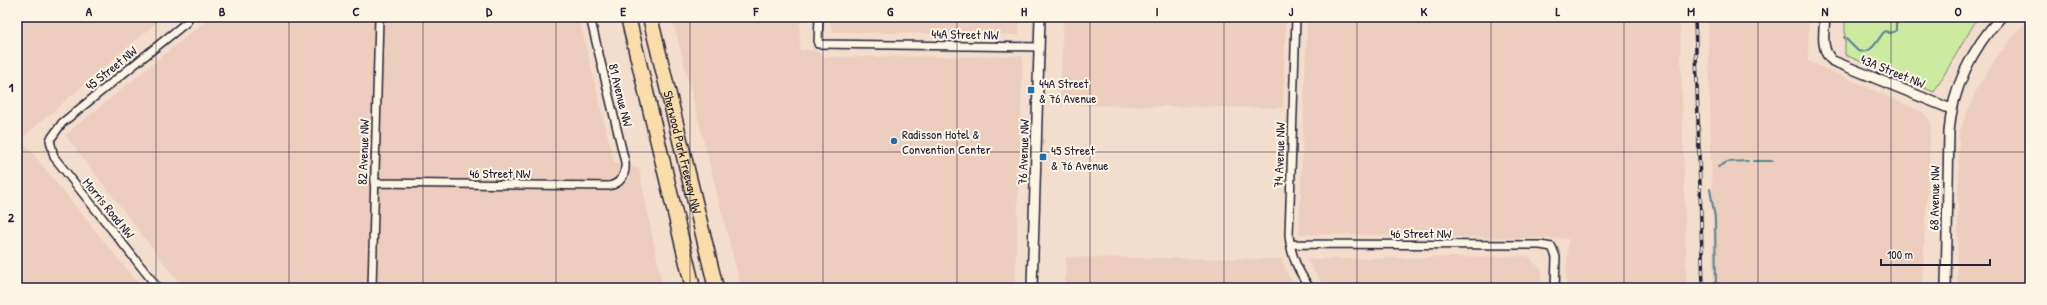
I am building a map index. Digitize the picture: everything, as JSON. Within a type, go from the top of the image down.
[{"type":"highway","name":"Sherwood Park Freeway NW","points":[[628,17],[692,287]]},
{"type":"highway","name":"Sherwood Park Freeway NW","points":[[650,17],[716,288]]},
{"type":"street","name":"45 Street NW","points":[[50,140],[62,123],[187,22],[189,17]]},
{"type":"street","name":"82 Avenue NW","points":[[372,288],[378,17]]},
{"type":"street","name":"81 Avenue NW","points":[[590,17],[625,162],[626,168],[623,178]]},
{"type":"street","name":"44A Street NW","points":[[819,17],[818,44],[1039,47]]},
{"type":"street","name":"76 Avenue NW","points":[[1032,288],[1040,17]]},
{"type":"street","name":"74 Avenue NW","points":[[1296,17],[1290,244],[1295,263],[1310,288]]},
{"type":"street","name":"43A Street NW","points":[[1824,17],[1824,43],[1827,55],[1833,61],[1951,109]]},
{"type":"street","name":"68 Avenue NW","points":[[1946,288],[1949,132],[1951,109],[1961,78],[1970,60],[1986,34],[2001,17]]},
{"type":"street","name":"Morris Road NW","points":[[50,140],[54,157],[158,288]]},
{"type":"street","name":"46 Street NW","points":[[374,183],[609,186],[614,185],[623,178]]},
{"type":"street","name":"46 Street NW","points":[[1290,244],[1540,245],[1552,247],[1556,257],[1555,288]]},
{"type":"shaded area","points":[[17,17],[163,17],[21,139],[142,288],[17,288]]},
{"type":"shaded area","points":[[204,17],[579,17],[614,162],[639,168],[663,288],[183,288],[65,135],[204,22]]},
{"type":"shaded area","points":[[672,17],[800,17],[800,50],[814,50],[825,57],[1023,56],[1015,288],[741,288]]},
{"type":"shaded area","points":[[830,17],[1020,17],[1019,35],[834,32],[830,25]]},
{"type":"shaded area","points":[[1063,17],[1286,17],[1283,108],[1060,105]]},
{"type":"shaded area","points":[[1307,17],[1680,17],[1687,288],[1566,288],[1568,239],[1299,234]]},
{"type":"shaded area","points":[[1708,17],[1809,17],[1808,61],[1923,112],[1931,122],[1922,288],[1714,288]]},
{"type":"shaded area","points":[[2030,17],[2030,288],[1957,288],[1959,132],[1977,88],[1997,56]]},
{"type":"shaded area","points":[[1528,256],[1542,270],[1541,288],[1325,288],[1306,259]]},
{"type":"shaded area","points":[[1066,257],[1282,259],[1287,273],[1297,288],[1065,288]]},
{"type":"green space","points":[[1845,17],[1978,17],[1934,92],[1845,55]]},
{"type":"waterway","points":[[1844,37],[1858,51],[1867,51],[1874,46],[1885,31],[1890,33],[1896,31],[1896,25],[1900,17]]},
{"type":"waterway","points":[[1905,17],[1910,17]]},
{"type":"waterway","points":[[1718,167],[1727,162],[1748,161]]},
{"type":"waterway","points":[[1753,161],[1773,161]]},
{"type":"waterway","points":[[1710,189],[1715,218],[1716,288]]},
{"type":"railway","points":[[1695,17],[1703,288]]},
{"type":"place","name":"44A Street & 76 Avenue","points":[[1031,90]]},
{"type":"place","name":"Radisson Hotel & Convention Center","points":[[894,141]]},
{"type":"place","name":"45 Street & 76 Avenue","points":[[1043,157]]}]
